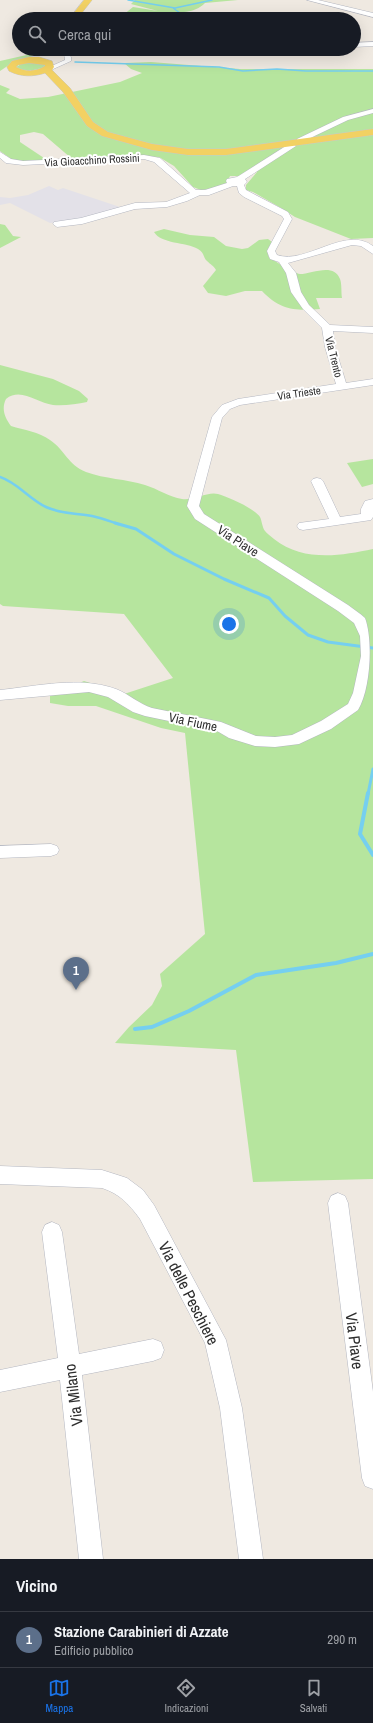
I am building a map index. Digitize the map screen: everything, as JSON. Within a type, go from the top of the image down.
[{"type":"main road","points":[[79,12],[88,0]]},
{"type":"main road","points":[[8,72],[15,63],[29,60],[46,61]]},
{"type":"main road","points":[[32,73],[46,61]]},
{"type":"main road","points":[[46,61],[55,79],[67,90],[90,124],[106,134],[126,141],[152,147],[188,152],[226,152],[373,132]]},
{"type":"main road","points":[[8,72],[32,73],[55,79]]},
{"type":"main road","points":[[8,72],[41,79],[67,90]]},
{"type":"street","points":[[310,0],[373,14]]},
{"type":"street","points":[[361,45],[373,44]]},
{"type":"street","points":[[46,61],[66,63],[69,59],[67,56]]},
{"type":"street","points":[[301,139],[328,126],[373,111]]},
{"type":"street","points":[[57,224],[82,222],[135,206],[174,203],[191,197],[197,193],[214,191],[237,182],[292,146]]},
{"type":"street","name":"Via Gioacchino Rossini","points":[[0,154],[9,161],[23,163],[137,157],[151,158],[162,164],[197,193]]},
{"type":"street","name":"Via Trento","points":[[237,182],[242,190],[248,195],[284,214],[288,220],[271,251],[273,257],[282,260],[291,274],[296,292],[306,307],[327,327],[337,329],[373,330]]},
{"type":"street","points":[[282,260],[289,260],[352,242],[361,242],[368,245],[373,251]]},
{"type":"street","name":"Via Trento","points":[[327,327],[330,347],[342,387]]},
{"type":"street","name":"Via Trieste","points":[[226,407],[238,402],[373,382]]},
{"type":"street","name":"Via Piave","points":[[226,407],[217,417],[193,506],[199,516],[343,608],[360,621],[367,636]]},
{"type":"street","points":[[317,481],[336,521]]},
{"type":"street","points":[[303,526],[367,517],[367,509],[369,504],[373,503]]},
{"type":"street","name":"Via Fiume","points":[[0,695],[89,687],[113,693],[132,706],[150,713],[221,727],[234,734],[255,741],[288,741],[294,740],[326,725],[353,706],[360,693],[368,656],[367,636]]},
{"type":"street","points":[[0,852],[51,850]]},
{"type":"street","name":"Via delle Peschiere","points":[[0,1176],[102,1179],[120,1185],[136,1197],[147,1212],[215,1340],[231,1408],[251,1559]]},
{"type":"street","name":"Via Piave","points":[[338,1203],[373,1478]]},
{"type":"street","name":"Via Milano","points":[[52,1232],[70,1368],[91,1559]]},
{"type":"street","points":[[0,1381],[153,1350]]},
{"type":"shaded area","points":[[49,186],[58,190],[63,188],[120,207],[87,219],[50,223],[10,203],[0,205],[0,197],[10,198],[28,195]]},
{"type":"green space","points":[[135,0],[238,0],[205,3],[201,7],[192,11],[182,12],[127,12],[133,7],[158,11],[131,4]]},
{"type":"green space","points":[[22,56],[33,56],[15,61],[0,71],[0,61]]},
{"type":"green space","points":[[25,62],[46,65],[45,67],[30,70],[23,70],[16,67]]},
{"type":"green space","points":[[151,62],[240,69],[373,69],[373,238],[351,239],[295,217],[253,192],[246,190],[246,185],[257,172],[252,168],[241,176],[230,176],[227,183],[211,189],[201,190],[193,187],[174,166],[159,157],[132,156],[84,159],[71,158],[43,134],[34,132],[20,135],[20,142],[47,160],[28,162],[14,161],[0,151],[0,85],[10,89],[6,93],[20,99],[48,97],[120,82],[142,73],[131,69],[124,63]]},
{"type":"green space","points":[[0,224],[5,225],[13,236],[21,237],[0,248]]},
{"type":"green space","points":[[164,229],[190,235],[214,237],[226,246],[242,249],[248,248],[259,240],[268,239],[272,242],[269,247],[268,256],[293,271],[300,274],[305,274],[328,270],[337,274],[341,281],[342,298],[316,298],[320,309],[303,310],[282,306],[262,291],[245,291],[226,296],[208,293],[203,286],[216,270],[215,268],[206,260],[202,252],[198,249],[162,239],[154,232]]},
{"type":"green space","points":[[0,365],[53,379],[79,391],[88,399],[87,402],[53,405],[23,395],[17,395],[6,399],[4,406],[5,417],[11,426],[46,437],[55,444],[75,465],[86,472],[145,485],[173,497],[182,499],[191,499],[214,493],[222,495],[252,510],[260,517],[263,528],[267,533],[285,546],[297,551],[309,554],[335,555],[373,549],[373,1179],[253,1182],[236,1050],[115,1043],[152,1005],[162,986],[160,974],[205,934],[185,733],[161,728],[96,706],[68,706],[50,703],[50,696],[84,681],[124,694],[173,678],[124,614],[3,606],[0,604]]},
{"type":"green space","points":[[373,459],[373,484],[362,487],[347,463]]},
{"type":"waterway","points":[[128,0],[175,8],[212,0]]},
{"type":"waterway","points":[[173,8],[179,12]]},
{"type":"waterway","points":[[75,62],[219,67],[243,71],[277,69],[306,71],[373,71]]},
{"type":"waterway","points":[[0,477],[12,483],[34,500],[46,507],[63,512],[92,516],[118,524]]},
{"type":"waterway","points":[[115,523],[136,529],[174,554],[224,579],[269,598],[285,616],[308,635],[328,642],[373,648]]},
{"type":"waterway","points":[[368,794],[373,769]]},
{"type":"waterway","points":[[368,793],[360,834],[373,855]]},
{"type":"waterway","points":[[135,1029],[152,1027],[189,1011],[256,975],[336,963],[373,954]]},
{"type":"place","name":"Stazione Carabinieri di Azzate","points":[[76,990]]}]
